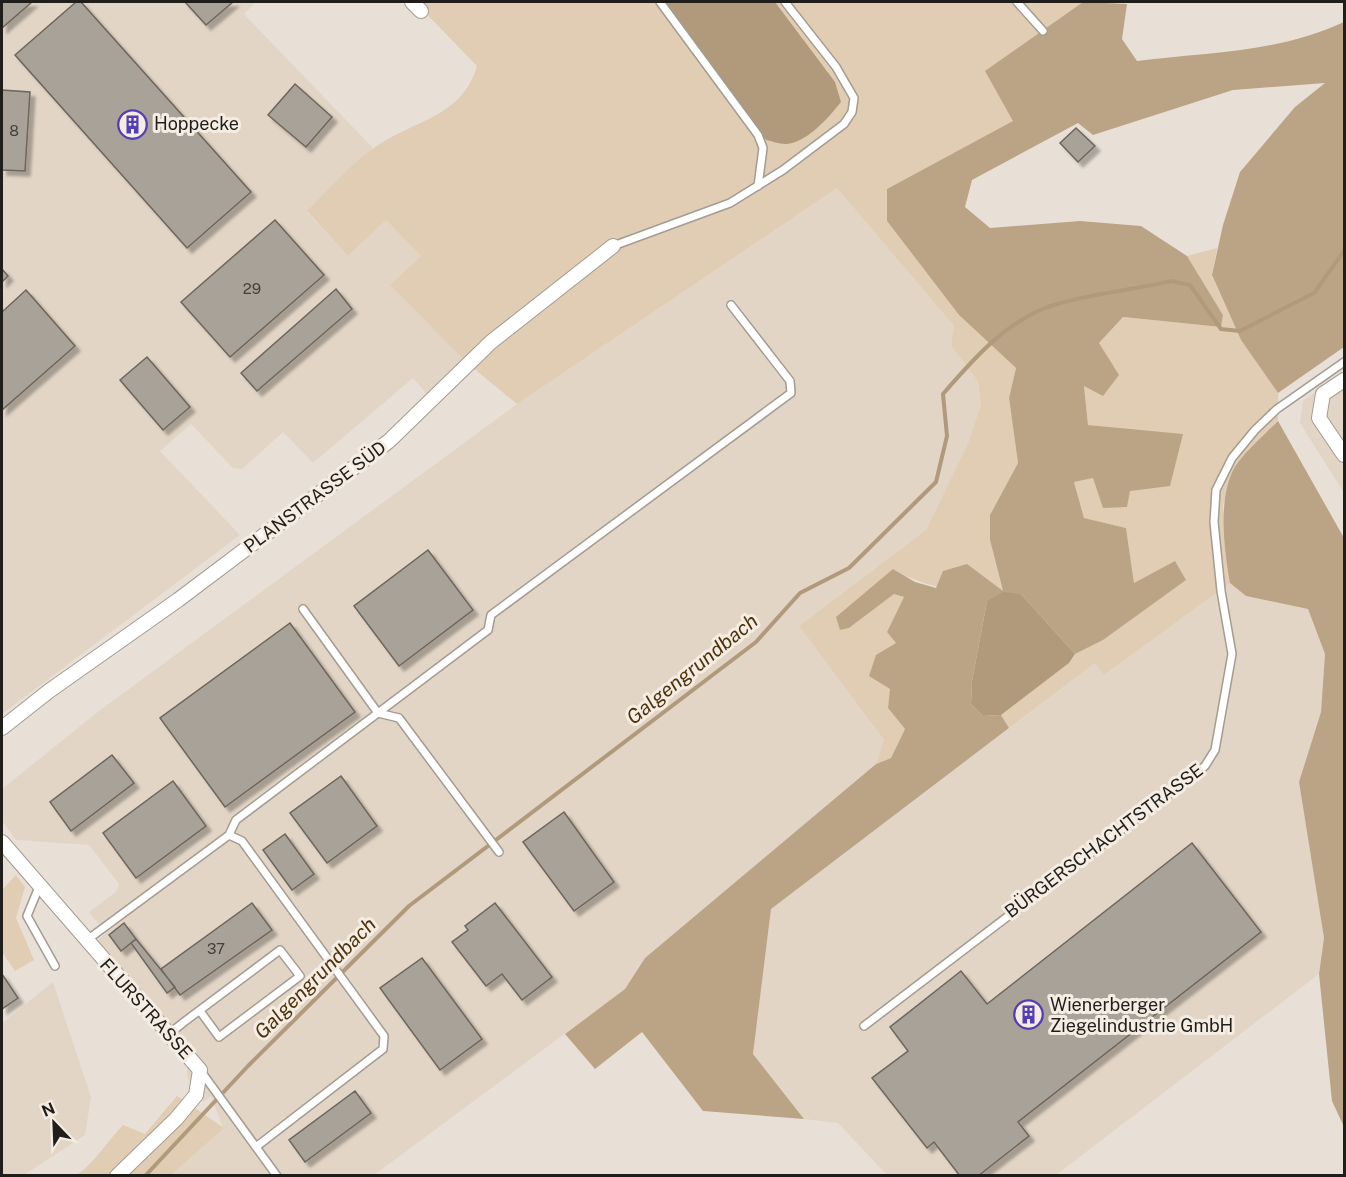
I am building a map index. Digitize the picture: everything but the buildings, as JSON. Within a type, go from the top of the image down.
[{"type":"street","name":"PLANSTRASSE SÜD","points":[[2,728],[49,691],[186,594],[389,441],[492,342],[613,246]]},
{"type":"street","points":[[1344,380],[1323,394],[1319,418],[1344,455]]},
{"type":"street","name":"FLURSTRASSE","points":[[2,842],[200,1070],[196,1095],[176,1119],[117,1176]]},
{"type":"lane","points":[[660,2],[758,135],[763,148],[758,186]]},
{"type":"lane","points":[[613,246],[730,203],[837,131],[852,112],[854,98],[836,67],[785,2]]},
{"type":"lane","points":[[1017,2],[1042,31]]},
{"type":"lane","points":[[86,941],[229,835],[236,820],[488,630],[491,615],[791,393],[790,381],[730,305]]},
{"type":"lane","name":"BÜRGERSCHACHTSTRASSE","points":[[864,1026],[1205,766],[1215,750],[1232,654],[1214,522],[1216,490],[1232,458],[1255,430],[1277,409],[1344,362]]},
{"type":"lane","points":[[303,609],[378,713],[399,718],[498,852]]},
{"type":"lane","points":[[229,835],[242,841],[384,1036],[383,1049],[256,1147]]},
{"type":"lane","points":[[39,887],[27,916],[55,966]]},
{"type":"lane","points":[[169,1034],[280,950],[300,976],[219,1038],[200,1011]]},
{"type":"lane","points":[[200,1070],[277,1176]]},
{"type":"shaded area","points":[[2,2],[256,2],[244,14],[373,148],[307,212],[348,256],[386,220],[421,256],[391,285],[467,363],[427,394],[413,378],[313,463],[283,432],[242,469],[233,468],[191,424],[160,451],[240,535],[2,714]]},
{"type":"shaded area","points":[[415,2],[1083,2],[986,71],[1014,121],[887,189],[887,221],[959,315],[1016,368],[1009,398],[1018,463],[990,515],[990,540],[1003,592],[946,588],[920,582],[893,569],[849,628],[894,594],[904,597],[887,632],[896,642],[888,708],[905,729],[891,758],[876,764],[884,740],[799,626],[926,530],[969,441],[981,404],[978,381],[951,346],[954,326],[837,188],[517,404],[467,363],[390,285],[421,256],[386,220],[348,256],[307,211],[365,155],[389,139],[448,107],[460,97],[470,83],[477,66]]},
{"type":"shaded area","points":[[665,2],[775,2],[835,82],[841,102],[816,129],[801,140],[780,144],[766,140]]},
{"type":"shaded area","points":[[1083,2],[1127,4],[1122,39],[1137,61],[1268,46],[1294,40],[1344,22],[1344,347],[1278,393],[1241,340],[1212,275],[1223,225],[1240,172],[1295,107],[1325,83],[1233,90],[1093,135],[1078,123],[972,180],[965,207],[990,228],[1080,221],[1141,226],[1187,256],[1223,315],[1221,327],[1123,317],[1099,343],[1119,375],[1103,396],[1084,386],[1088,425],[1183,434],[1170,486],[1130,491],[1127,507],[1103,508],[1093,478],[1074,482],[1084,518],[1126,528],[1134,583],[1175,561],[1186,580],[1103,640],[1075,654],[1021,594],[987,601],[972,681],[971,704],[983,716],[1001,715],[1009,728],[771,909],[753,1054],[804,1119],[703,1111],[642,1032],[595,1069],[565,1034],[625,989],[645,958],[876,764],[891,758],[905,729],[888,708],[890,689],[869,676],[876,655],[896,643],[887,632],[904,597],[894,594],[849,628],[840,630],[836,617],[893,569],[915,582],[936,588],[943,571],[967,564],[1003,591],[990,540],[990,515],[1018,463],[1009,398],[1016,368],[959,315],[887,221],[887,189],[1013,121],[985,71]]},
{"type":"shaded area","points":[[837,188],[954,326],[951,346],[978,381],[981,404],[969,441],[926,530],[799,626],[884,740],[876,764],[645,958],[625,989],[374,1175],[171,1175],[223,1128],[211,1096],[203,1102],[187,1077],[187,1064],[87,950],[106,933],[89,912],[116,892],[119,884],[89,845],[16,840],[2,821],[2,789],[99,711],[517,404]]},
{"type":"shaded area","points":[[1217,248],[1212,276],[1241,340],[1278,393],[1278,421],[1237,463],[1223,505],[1230,583],[1104,675],[1095,663],[1009,728],[1001,715],[1069,663],[1075,654],[1103,640],[1185,580],[1175,562],[1134,583],[1126,528],[1084,518],[1074,482],[1093,478],[1123,429],[1088,425],[1084,385],[1099,343],[1123,317],[1221,327],[1223,315],[1187,256]]},
{"type":"shaded area","points":[[1344,372],[1344,493],[1300,423],[1303,401]]},
{"type":"shaded area","points":[[1278,421],[1344,538],[1344,1127],[1332,1101],[1319,974],[1324,938],[1299,782],[1321,712],[1325,654],[1308,609],[1246,596],[1230,583],[1224,537],[1224,503],[1232,473],[1243,456]]},
{"type":"shaded area","name":"Wienerberger Ziegelindustrie GmbH","points":[[1230,583],[1246,596],[1308,609],[1325,654],[1321,712],[1299,782],[1324,938],[1319,974],[1056,1175],[887,1175],[838,1123],[804,1119],[753,1054],[771,909],[1095,663],[1104,675]]},
{"type":"shaded area","points":[[1003,592],[1021,594],[1075,654],[1069,663],[1001,715],[983,716],[971,704],[972,681],[987,601]]},
{"type":"shaded area","points":[[16,875],[25,887],[16,918],[34,960],[15,971],[2,952],[2,890]]},
{"type":"shaded area","points":[[53,982],[91,1097],[85,1135],[24,1175],[2,1175],[2,1023]]},
{"type":"shaded area","points":[[177,1096],[224,1128],[171,1175],[74,1176],[93,1161],[123,1125],[145,1134]]},
{"type":"waterway","name":"Galgengrundbach","points":[[145,1176],[248,1066],[409,906],[756,642],[800,593],[849,568],[936,482],[947,436],[943,394],[980,353],[1008,329],[1040,310],[1057,304],[1171,281],[1190,285],[1221,329],[1240,331],[1314,293],[1344,251]]},
{"type":"place","name":"Hoppecke","points":[[133,124]]},
{"type":"place","name":"Wienerberger Ziegelindustrie GmbH","points":[[1029,1015]]}]
